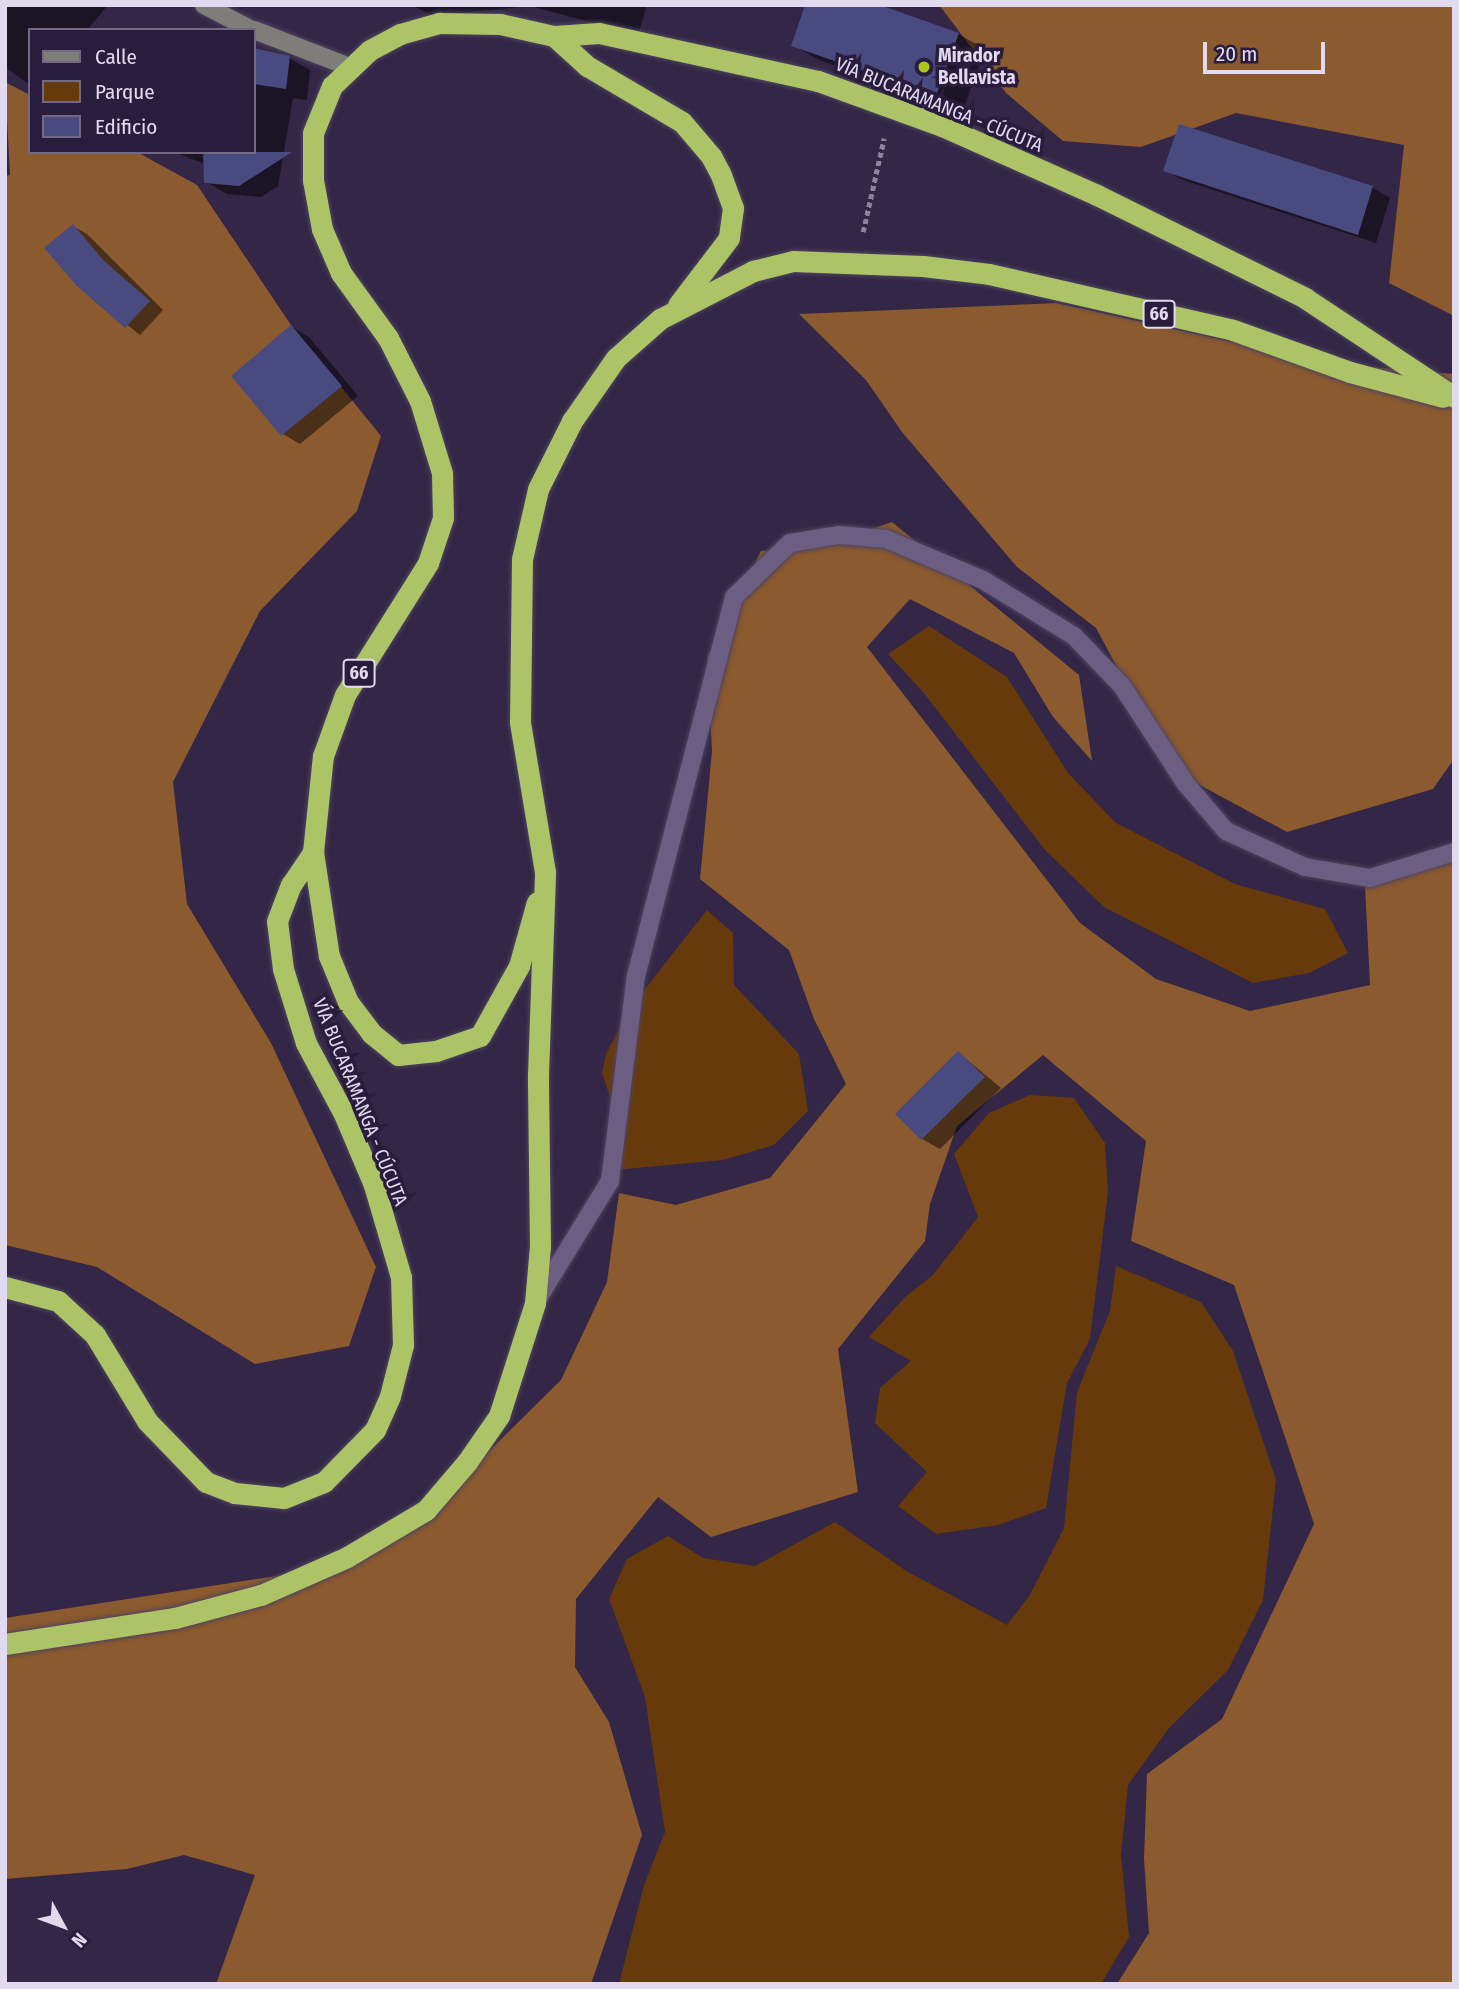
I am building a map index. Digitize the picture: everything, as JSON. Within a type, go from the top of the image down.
[{"type":"highway","name":"VÍA BUCARAMANGA - CÚCUTA","points":[[5,1287],[58,1301],[95,1335],[147,1421],[206,1482],[235,1493],[284,1498],[324,1482],[374,1430],[390,1396],[402,1345],[401,1277],[374,1185],[344,1114],[306,1042],[283,969],[277,921],[291,885],[313,852],[323,756],[345,695],[428,563],[443,518],[442,473],[420,401],[387,338],[341,273],[322,229],[313,180],[313,133],[332,86],[350,67],[400,34],[439,23],[500,24],[554,36],[599,33],[818,81],[942,126],[1097,195],[1305,298],[1454,399]]},
{"type":"highway","points":[[554,36],[587,66],[682,122],[712,156],[721,175],[733,208],[729,238],[677,307]]},
{"type":"highway","name":"VÍA BUCARAMANGA - CÚCUTA","points":[[5,1644],[175,1618],[261,1595],[347,1557],[426,1510],[467,1462],[499,1416],[535,1303],[540,1246],[538,1075],[545,872],[520,723],[518,643],[522,559],[538,489],[572,421],[616,358],[677,307],[753,271],[793,261],[856,263],[989,274],[1233,330],[1350,372],[1454,399]]},
{"type":"highway","points":[[313,852],[329,956],[338,979],[348,1002],[372,1033],[398,1055],[436,1051],[480,1036],[519,966],[545,872]]},
{"type":"street","points":[[204,5],[249,28]]},
{"type":"street","points":[[256,31],[350,67]]},
{"type":"street","points":[[535,1303],[610,1181],[636,976],[734,597],[790,543],[839,535],[886,539],[983,580],[1074,636],[1122,687],[1186,784],[1226,831],[1305,867],[1370,878],[1454,852]]},
{"type":"path","points":[[856,263],[890,109]]},
{"type":"green space","points":[[929,626],[1007,677],[1068,773],[1116,823],[1235,884],[1325,909],[1348,953],[1309,973],[1253,983],[1104,907],[1045,850],[923,692],[888,654]]},
{"type":"green space","points":[[707,910],[733,933],[734,985],[799,1054],[808,1111],[774,1145],[723,1160],[614,1170],[623,1136],[602,1073],[606,1054],[630,1008]]},
{"type":"green space","points":[[1030,1095],[1074,1098],[1105,1143],[1108,1192],[1090,1339],[1067,1383],[1046,1508],[998,1525],[936,1534],[898,1506],[927,1472],[875,1423],[880,1388],[911,1361],[869,1337],[905,1297],[933,1275],[978,1217],[954,1154],[989,1113]]},
{"type":"green space","points":[[1116,1266],[1201,1302],[1233,1351],[1276,1480],[1263,1600],[1228,1670],[1169,1728],[1128,1785],[1121,1855],[1129,1937],[1101,1984],[619,1984],[644,1885],[665,1832],[645,1697],[609,1599],[627,1559],[668,1536],[703,1558],[755,1566],[835,1522],[908,1572],[1007,1625],[1030,1595],[1064,1528],[1077,1392],[1110,1311]]},
{"type":"shaded area","points":[[939,5],[1454,5],[1454,316],[1389,283],[1404,145],[1236,113],[1141,147],[1063,141],[1006,93]]},
{"type":"shaded area","points":[[5,82],[28,94],[28,154],[141,154],[197,185],[291,325],[381,436],[357,511],[260,611],[173,782],[187,904],[271,1043],[376,1267],[349,1346],[255,1364],[97,1267],[5,1245],[5,176],[10,175]]},
{"type":"shaded area","points":[[1056,303],[1332,364],[1454,374],[1454,759],[1433,789],[1287,832],[1172,770],[1096,628],[1017,567],[902,432],[866,380],[799,314]]},
{"type":"shaded area","points":[[892,522],[1079,675],[1092,761],[1053,717],[1014,653],[910,599],[867,647],[1080,923],[1156,979],[1250,1011],[1370,985],[1365,886],[1454,846],[1454,1984],[1117,1984],[1149,1933],[1144,1859],[1147,1774],[1222,1719],[1314,1524],[1234,1285],[1131,1241],[1146,1141],[1043,1055],[957,1126],[930,1204],[925,1241],[838,1349],[858,1492],[711,1537],[658,1497],[576,1599],[575,1667],[609,1722],[642,1835],[591,1984],[216,1984],[255,1875],[184,1855],[127,1869],[5,1879],[5,1618],[289,1574],[400,1539],[561,1380],[607,1282],[619,1193],[676,1205],[770,1178],[846,1084],[814,1019],[789,950],[700,879],[712,751],[707,657],[761,551],[833,542]]},
{"type":"building","points":[[805,5],[880,5],[959,33],[936,96],[791,46]]},
{"type":"building","points":[[256,48],[290,56],[286,89],[256,84]]},
{"type":"building","points":[[1179,124],[1373,186],[1358,235],[1163,171]]},
{"type":"building","points":[[292,152],[239,186],[204,183],[203,154]]},
{"type":"building","points":[[73,224],[103,260],[150,301],[125,328],[77,286],[44,248]]},
{"type":"building","points":[[291,325],[342,386],[281,436],[231,376]]},
{"type":"building","points":[[958,1051],[985,1077],[921,1140],[895,1114]]},
{"type":"place","name":"Mirador Bellavista","points":[[924,67]]}]
